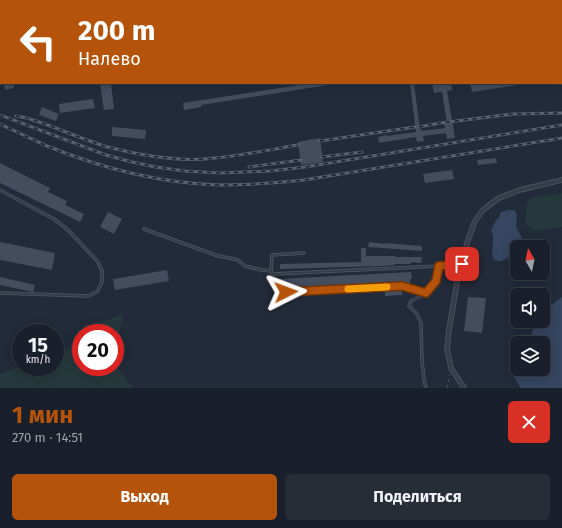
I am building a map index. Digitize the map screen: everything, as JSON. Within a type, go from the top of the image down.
[{"type":"street","points":[[464,388],[451,368],[447,349],[458,277],[475,221],[483,210],[499,198],[520,190],[562,180]]},
{"type":"lane","points":[[0,190],[54,220],[68,230],[98,262],[103,276],[97,292],[88,296],[0,293]]},
{"type":"lane","points":[[144,229],[215,255],[238,260],[245,266],[271,271],[273,274],[462,264]]},
{"type":"lane","points":[[271,271],[272,255],[304,253]]},
{"type":"lane","points":[[426,388],[422,361],[421,322],[418,314],[409,306],[410,301],[426,293],[436,281],[439,266]]},
{"type":"lane","points":[[286,292],[402,286],[426,293]]},
{"type":"path","points":[[447,388],[451,368]]},
{"type":"shaded area","points":[[562,193],[562,227],[534,231],[525,224],[527,204],[530,198]]},
{"type":"shaded area","points":[[123,314],[121,324],[96,324]]},
{"type":"shaded area","points":[[72,346],[72,376],[124,376],[133,388],[0,388],[0,374],[12,369],[12,376],[64,376],[64,350]]},
{"type":"water","points":[[514,210],[517,218],[516,227],[522,240],[510,240],[510,256],[502,261],[497,261],[493,258],[492,254],[493,234],[491,231],[501,212]]},
{"type":"water","points":[[562,297],[562,388],[521,388],[513,376],[550,376],[550,336],[530,336],[534,328],[550,328],[550,306]]},
{"type":"building","points":[[4,84],[14,84],[14,88],[5,90]]},
{"type":"building","points":[[100,84],[111,84],[114,109],[104,110]]},
{"type":"building","points":[[306,84],[328,84],[201,105],[201,107],[184,110],[183,103]]},
{"type":"building","points":[[410,84],[414,84],[420,130],[422,129],[422,131],[445,128],[444,124],[447,123],[442,92],[434,93],[432,84],[451,84],[452,90],[447,91],[455,138],[447,139],[446,133],[423,136],[424,141],[417,142],[416,137],[379,143],[378,137],[416,132]]},
{"type":"building","points":[[470,84],[518,84],[518,85],[472,92]]},
{"type":"building","points":[[93,99],[95,108],[60,113],[59,104]]},
{"type":"building","points":[[42,107],[59,114],[56,121],[39,115]]},
{"type":"building","points":[[112,127],[146,130],[145,139],[112,136]]},
{"type":"building","points":[[320,138],[323,162],[301,165],[298,142]]},
{"type":"building","points":[[496,158],[497,163],[478,165],[477,160]]},
{"type":"building","points":[[0,163],[50,188],[48,192],[67,201],[65,205],[84,214],[80,222],[0,183]]},
{"type":"building","points":[[452,170],[454,179],[425,183],[423,174]]},
{"type":"building","points":[[108,212],[122,219],[114,234],[100,227]]},
{"type":"building","points":[[0,242],[55,253],[52,270],[0,260]]},
{"type":"building","points":[[369,242],[422,246],[422,251],[368,247]]},
{"type":"building","points":[[361,248],[366,248],[366,256],[422,257],[421,263],[411,262],[411,264],[382,266],[280,269],[280,264],[361,262]]},
{"type":"building","points":[[167,270],[169,281],[115,290],[113,279]]},
{"type":"building","points":[[411,272],[412,279],[410,279],[410,283],[277,290],[279,279]]},
{"type":"building","points":[[0,277],[35,285],[33,292],[0,285]]},
{"type":"building","points":[[385,289],[402,289],[402,295],[385,296]]},
{"type":"building","points":[[468,297],[486,298],[482,333],[464,331]]},
{"type":"railway","points":[[419,127],[513,114],[562,113]]},
{"type":"railway","points":[[0,115],[106,155],[132,162],[185,171],[220,173],[270,171],[305,167],[562,125]]},
{"type":"railway","points":[[16,116],[43,123],[108,147],[132,153],[168,158],[217,158],[298,145]]},
{"type":"railway","points":[[0,124],[47,146],[88,161],[153,178],[196,184],[218,185],[261,184],[304,180],[562,138]]},
{"type":"railway","points":[[320,141],[415,127]]},
{"type":"railway","points":[[322,157],[362,152]]},
{"type":"railway","points":[[249,167],[301,160]]},
{"type":"slow traffic","points":[[348,289],[387,287]]},
{"type":"route","points":[[286,292],[402,286],[426,293],[436,281],[439,266],[462,264]]}]
